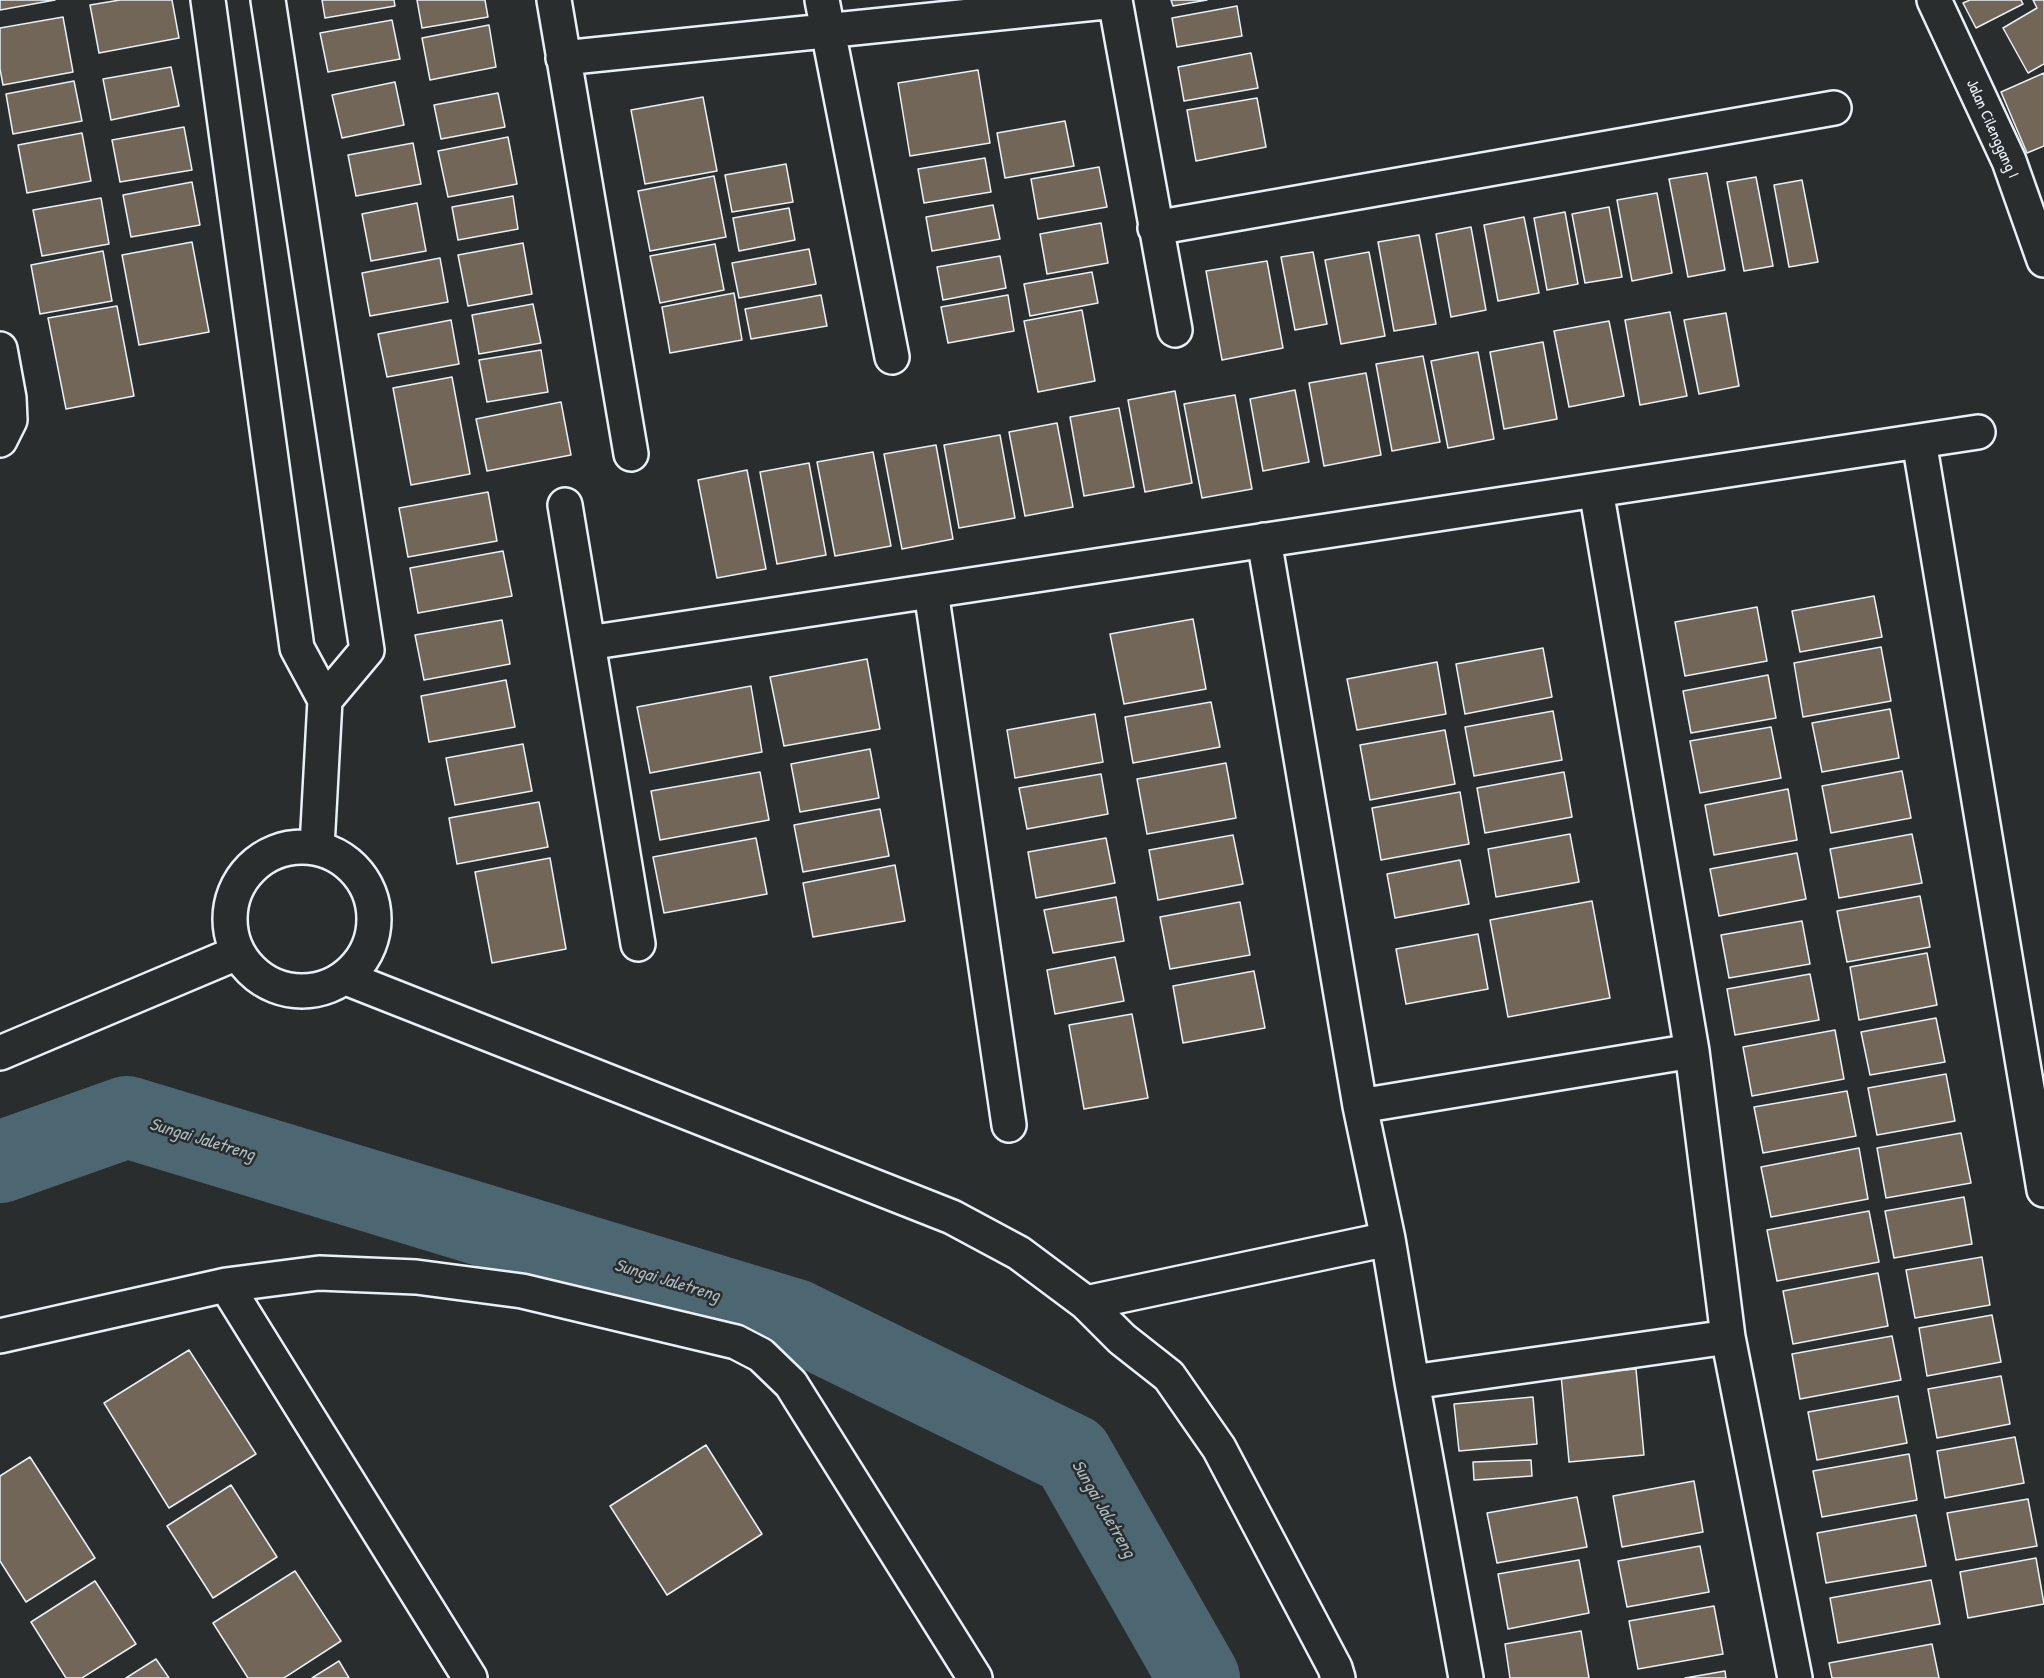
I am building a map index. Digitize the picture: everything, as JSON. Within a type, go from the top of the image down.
[{"type":"street","points":[[208,0],[297,648],[325,700],[317,847]]},
{"type":"street","points":[[268,0],[367,650],[325,700]]},
{"type":"street","points":[[554,0],[631,454]]},
{"type":"street","points":[[563,58],[825,15],[1115,0],[1175,330]]},
{"type":"street","name":"Jalan Cilenggang I","points":[[1934,0],[2009,161],[2044,260]]},
{"type":"street","points":[[825,15],[892,357]]},
{"type":"street","points":[[1155,228],[1834,108]]},
{"type":"street","points":[[0,349],[9,398],[10,420],[0,440]]},
{"type":"street","points":[[588,643],[1978,432]]},
{"type":"street","points":[[1919,441],[2044,1190]]},
{"type":"street","points":[[1596,490],[1692,1051],[1728,1337],[1795,1678]]},
{"type":"street","points":[[565,505],[638,944]]},
{"type":"street","points":[[1263,540],[1360,1106],[1388,1239],[1466,1678]]},
{"type":"street","points":[[931,591],[1010,1125]]},
{"type":"street","points":[[288,846],[317,847],[344,859],[364,880],[374,908],[373,934],[363,959],[346,978],[317,990],[286,990],[257,977],[237,952],[229,927],[231,900],[242,875],[261,857],[288,846]]},
{"type":"street","points":[[0,1053],[237,952]]},
{"type":"street","points":[[346,978],[952,1216],[1019,1253],[1086,1304],[1122,1339],[1169,1376],[1219,1448],[1335,1668],[1338,1678]]},
{"type":"street","points":[[1360,1106],[1692,1051]]},
{"type":"street","points":[[1086,1304],[1388,1239]]},
{"type":"street","points":[[0,1336],[226,1285],[319,1273],[416,1277],[522,1291],[736,1342],[761,1355],[791,1384],[975,1678]]},
{"type":"street","points":[[226,1285],[470,1678]]},
{"type":"street","points":[[1412,1382],[1728,1337]]},
{"type":"building","points":[[0,0],[55,0],[0,10]]},
{"type":"building","points":[[120,0],[172,0],[179,38],[99,53],[90,5]]},
{"type":"building","points":[[322,0],[394,0],[395,6],[325,18]]},
{"type":"building","points":[[417,0],[485,0],[488,17],[422,28]]},
{"type":"building","points":[[1171,0],[1207,0],[1173,6]]},
{"type":"building","points":[[1970,0],[2021,0],[2023,4],[1976,28],[1963,3]]},
{"type":"building","points":[[2033,0],[2044,0],[2044,64],[2028,73],[2003,28],[2037,8]]},
{"type":"building","points":[[1237,6],[1242,36],[1177,47],[1172,18]]},
{"type":"building","points":[[63,17],[73,72],[3,85],[0,69],[0,28]]},
{"type":"building","points":[[392,20],[400,59],[328,72],[320,33]]},
{"type":"building","points":[[489,25],[496,67],[430,80],[422,38]]},
{"type":"building","points":[[1251,53],[1258,88],[1184,101],[1178,67]]},
{"type":"building","points":[[171,67],[179,106],[111,120],[103,79]]},
{"type":"building","points":[[978,70],[990,143],[910,156],[898,83]]},
{"type":"building","points":[[2044,73],[2044,146],[2027,153],[2001,92]]},
{"type":"building","points":[[74,81],[82,121],[13,134],[6,94]]},
{"type":"building","points":[[395,82],[404,125],[342,138],[332,95]]},
{"type":"building","points":[[498,93],[505,127],[441,139],[434,105]]},
{"type":"building","points":[[703,97],[717,171],[645,184],[631,110]]},
{"type":"building","points":[[1257,98],[1266,147],[1196,161],[1187,110]]},
{"type":"building","points":[[1065,121],[1074,166],[1005,178],[997,133]]},
{"type":"building","points":[[184,127],[192,170],[120,182],[112,140]]},
{"type":"building","points":[[82,133],[91,181],[27,193],[18,145]]},
{"type":"building","points":[[508,137],[517,184],[448,197],[438,151]]},
{"type":"building","points":[[413,143],[421,184],[356,196],[348,155]]},
{"type":"building","points":[[985,158],[991,192],[924,203],[918,169]]},
{"type":"building","points":[[786,164],[793,202],[732,212],[725,175]]},
{"type":"building","points":[[1099,167],[1107,207],[1038,219],[1031,179]]},
{"type":"building","points":[[1707,173],[1725,270],[1688,277],[1669,179]]},
{"type":"building","points":[[714,176],[726,237],[650,251],[638,191]]},
{"type":"building","points":[[1756,177],[1773,266],[1744,271],[1727,182]]},
{"type":"building","points":[[1802,180],[1818,262],[1789,267],[1774,185]]},
{"type":"building","points":[[192,182],[200,225],[131,237],[123,195]]},
{"type":"building","points":[[1657,193],[1672,273],[1632,281],[1617,200]]},
{"type":"building","points":[[513,196],[518,229],[458,240],[452,207]]},
{"type":"building","points":[[101,198],[109,244],[42,256],[33,210]]},
{"type":"building","points":[[417,203],[426,251],[371,261],[362,214]]},
{"type":"building","points":[[993,205],[1000,239],[932,251],[926,217]]},
{"type":"building","points":[[1609,207],[1622,277],[1585,283],[1572,214]]},
{"type":"building","points":[[789,208],[795,240],[739,251],[733,218]]},
{"type":"building","points":[[1565,212],[1578,284],[1547,290],[1534,218]]},
{"type":"building","points":[[1524,217],[1539,293],[1498,301],[1484,225]]},
{"type":"building","points":[[1101,223],[1108,263],[1047,274],[1040,234]]},
{"type":"building","points":[[1471,227],[1486,310],[1451,317],[1436,234]]},
{"type":"building","points":[[1419,235],[1436,324],[1394,331],[1378,242]]},
{"type":"building","points":[[192,242],[209,332],[139,345],[122,255]]},
{"type":"building","points":[[523,243],[532,294],[468,306],[458,255]]},
{"type":"building","points":[[715,244],[724,290],[660,303],[650,256]]},
{"type":"building","points":[[809,249],[816,284],[739,298],[732,263]]},
{"type":"building","points":[[103,251],[112,301],[40,314],[31,265]]},
{"type":"building","points":[[1313,252],[1327,324],[1295,330],[1281,257]]},
{"type":"building","points":[[1369,252],[1385,336],[1341,344],[1325,260]]},
{"type":"building","points":[[1000,256],[1006,288],[943,300],[937,267]]},
{"type":"building","points":[[440,258],[448,302],[370,316],[362,273]]},
{"type":"building","points":[[1267,261],[1283,348],[1222,360],[1206,271]]},
{"type":"building","points":[[1092,272],[1098,303],[1030,316],[1024,284]]},
{"type":"building","points":[[734,293],[742,340],[670,353],[662,307]]},
{"type":"building","points":[[821,295],[827,326],[751,339],[745,309]]},
{"type":"building","points":[[1008,295],[1014,331],[948,343],[941,307]]},
{"type":"building","points":[[533,304],[541,343],[479,354],[472,315]]},
{"type":"building","points":[[117,306],[134,396],[66,409],[48,318]]},
{"type":"building","points":[[1082,310],[1095,381],[1038,392],[1024,321]]},
{"type":"building","points":[[1670,312],[1687,396],[1640,405],[1625,320]]},
{"type":"building","points":[[1726,313],[1739,386],[1699,394],[1684,320]]},
{"type":"building","points":[[451,320],[459,364],[387,377],[378,334]]},
{"type":"building","points":[[1609,321],[1624,396],[1569,407],[1554,331]]},
{"type":"building","points":[[1543,342],[1557,419],[1504,429],[1490,352]]},
{"type":"building","points":[[541,350],[548,392],[487,402],[479,360]]},
{"type":"building","points":[[1478,352],[1494,439],[1448,448],[1431,361]]},
{"type":"building","points":[[1423,356],[1440,442],[1392,451],[1376,364]]},
{"type":"building","points":[[1366,373],[1381,455],[1324,466],[1309,383]]},
{"type":"building","points":[[452,377],[470,474],[411,485],[393,388]]},
{"type":"building","points":[[1295,390],[1309,462],[1263,471],[1250,399]]},
{"type":"building","points":[[1175,391],[1192,483],[1145,492],[1128,400]]},
{"type":"building","points":[[1235,395],[1252,489],[1202,498],[1184,404]]},
{"type":"building","points":[[561,402],[571,455],[487,471],[476,419]]},
{"type":"building","points":[[1119,408],[1134,487],[1084,496],[1070,417]]},
{"type":"building","points":[[1057,423],[1073,507],[1025,516],[1009,432]]},
{"type":"building","points":[[1000,435],[1015,518],[959,528],[944,445]]},
{"type":"building","points":[[936,445],[953,539],[902,549],[884,454]]},
{"type":"building","points":[[873,452],[891,546],[835,556],[817,462]]},
{"type":"building","points":[[809,463],[826,555],[777,564],[760,472]]},
{"type":"building","points":[[747,470],[766,569],[717,578],[698,480]]},
{"type":"building","points":[[488,492],[497,541],[408,557],[399,508]]},
{"type":"building","points":[[503,551],[512,596],[418,613],[410,568]]},
{"type":"building","points":[[1874,596],[1882,637],[1800,652],[1792,611]]},
{"type":"building","points":[[1757,607],[1767,661],[1685,676],[1675,622]]},
{"type":"building","points":[[1193,619],[1206,689],[1124,704],[1110,634]]},
{"type":"building","points":[[502,620],[510,664],[424,680],[415,635]]},
{"type":"building","points":[[1881,647],[1891,701],[1803,717],[1794,663]]},
{"type":"building","points":[[1543,648],[1552,697],[1465,714],[1456,664]]},
{"type":"building","points":[[867,659],[880,729],[784,746],[770,677]]},
{"type":"building","points":[[1437,662],[1446,714],[1357,730],[1347,679]]},
{"type":"building","points":[[1768,675],[1776,718],[1691,733],[1683,691]]},
{"type":"building","points":[[506,680],[515,727],[429,742],[421,696]]},
{"type":"building","points":[[751,686],[762,752],[650,773],[637,707]]},
{"type":"building","points":[[1211,702],[1220,747],[1133,763],[1125,717]]},
{"type":"building","points":[[1890,709],[1899,758],[1822,772],[1812,723]]},
{"type":"building","points":[[1553,711],[1562,760],[1474,776],[1465,727]]},
{"type":"building","points":[[1095,714],[1103,762],[1015,778],[1007,730]]},
{"type":"building","points":[[1771,727],[1781,778],[1700,793],[1690,741]]},
{"type":"building","points":[[1445,730],[1455,784],[1370,800],[1360,745]]},
{"type":"building","points":[[523,744],[532,791],[455,805],[446,758]]},
{"type":"building","points":[[870,749],[879,798],[800,812],[791,764]]},
{"type":"building","points":[[1226,763],[1236,818],[1147,834],[1137,779]]},
{"type":"building","points":[[1902,771],[1911,818],[1831,833],[1822,786]]},
{"type":"building","points":[[760,772],[769,820],[660,840],[651,791]]},
{"type":"building","points":[[1564,772],[1572,817],[1485,833],[1477,788]]},
{"type":"building","points":[[1101,774],[1108,814],[1027,829],[1019,788]]},
{"type":"building","points":[[1788,789],[1797,840],[1714,855],[1705,805]]},
{"type":"building","points":[[1460,792],[1469,844],[1381,860],[1372,808]]},
{"type":"building","points":[[539,802],[548,847],[457,864],[449,818]]},
{"type":"building","points":[[880,809],[889,856],[803,872],[794,825]]},
{"type":"building","points":[[1570,834],[1579,882],[1496,897],[1488,849]]},
{"type":"building","points":[[1912,834],[1922,883],[1839,898],[1830,849]]},
{"type":"building","points":[[1233,835],[1243,884],[1158,900],[1149,850]]},
{"type":"building","points":[[756,838],[767,894],[664,913],[653,857]]},
{"type":"building","points":[[1106,838],[1115,883],[1036,898],[1028,852]]},
{"type":"building","points":[[1797,853],[1806,899],[1719,916],[1710,869]]},
{"type":"building","points":[[550,858],[566,949],[492,963],[475,872]]},
{"type":"building","points":[[1460,860],[1469,904],[1395,918],[1387,874]]},
{"type":"building","points":[[895,865],[905,921],[813,937],[803,883]]},
{"type":"building","points":[[1920,896],[1930,947],[1847,962],[1837,911]]},
{"type":"building","points":[[1116,897],[1124,941],[1053,953],[1044,910]]},
{"type":"building","points":[[1592,901],[1610,998],[1508,1017],[1490,920]]},
{"type":"building","points":[[1240,902],[1250,955],[1170,969],[1160,917]]},
{"type":"building","points":[[1802,921],[1810,964],[1729,978],[1721,935]]},
{"type":"building","points":[[1478,934],[1488,989],[1406,1004],[1396,949]]},
{"type":"building","points":[[1927,953],[1937,1005],[1859,1020],[1850,967]]},
{"type":"building","points":[[1115,957],[1124,1001],[1055,1014],[1047,970]]},
{"type":"building","points":[[1254,971],[1265,1028],[1183,1043],[1173,986]]},
{"type":"building","points":[[1810,974],[1819,1020],[1735,1035],[1727,989]]},
{"type":"building","points":[[1132,1014],[1148,1098],[1084,1109],[1069,1025]]},
{"type":"building","points":[[1936,1018],[1945,1062],[1870,1075],[1861,1032]]},
{"type":"building","points":[[1835,1030],[1844,1079],[1752,1096],[1743,1047]]},
{"type":"building","points":[[1946,1074],[1955,1121],[1877,1135],[1868,1088]]},
{"type":"building","points":[[1847,1091],[1856,1136],[1763,1153],[1754,1107]]},
{"type":"building","points":[[1961,1133],[1971,1183],[1886,1198],[1877,1148]]},
{"type":"building","points":[[1859,1148],[1868,1199],[1771,1217],[1761,1167]]},
{"type":"building","points":[[1964,1197],[1972,1244],[1894,1258],[1885,1211]]},
{"type":"building","points":[[1869,1211],[1879,1262],[1777,1281],[1767,1230]]},
{"type":"building","points":[[1982,1257],[1990,1305],[1915,1318],[1906,1270]]},
{"type":"building","points":[[1878,1273],[1888,1326],[1793,1344],[1783,1291]]},
{"type":"building","points":[[1992,1315],[2001,1362],[1927,1376],[1919,1328]]},
{"type":"building","points":[[1892,1336],[1901,1380],[1800,1399],[1792,1354]]},
{"type":"building","points":[[189,1350],[256,1454],[169,1508],[104,1403]]},
{"type":"building","points":[[1636,1369],[1644,1455],[1569,1462],[1561,1375]]},
{"type":"building","points":[[2001,1376],[2010,1424],[1937,1438],[1928,1389]]},
{"type":"building","points":[[1898,1396],[1907,1443],[1817,1460],[1808,1412]]},
{"type":"building","points":[[1533,1397],[1537,1444],[1459,1451],[1454,1404]]},
{"type":"building","points":[[2015,1437],[2024,1483],[1945,1498],[1937,1451]]},
{"type":"building","points":[[706,1445],[762,1534],[667,1595],[610,1506]]},
{"type":"building","points":[[1909,1454],[1917,1500],[1822,1517],[1813,1471]]},
{"type":"building","points":[[30,1457],[95,1558],[26,1602],[0,1561],[0,1476]]},
{"type":"building","points":[[1531,1460],[1532,1476],[1474,1480],[1473,1462]]},
{"type":"building","points":[[1694,1481],[1703,1532],[1622,1547],[1613,1496]]},
{"type":"building","points":[[231,1485],[277,1557],[213,1598],[167,1526]]},
{"type":"building","points":[[1577,1497],[1587,1547],[1497,1563],[1487,1513]]},
{"type":"building","points":[[2028,1499],[2037,1546],[1956,1560],[1947,1513]]},
{"type":"building","points":[[1916,1515],[1926,1566],[1826,1583],[1817,1533]]},
{"type":"building","points":[[1700,1546],[1709,1592],[1627,1607],[1618,1561]]},
{"type":"building","points":[[2036,1558],[2044,1604],[1968,1618],[1960,1572]]},
{"type":"building","points":[[1579,1560],[1589,1613],[1508,1629],[1498,1574]]},
{"type":"building","points":[[295,1571],[341,1641],[284,1678],[248,1678],[213,1623]]},
{"type":"building","points":[[1931,1580],[1940,1624],[1838,1643],[1830,1598]]},
{"type":"building","points":[[95,1581],[136,1644],[82,1678],[66,1678],[31,1622]]},
{"type":"building","points":[[1714,1606],[1723,1654],[1638,1669],[1629,1621]]},
{"type":"building","points":[[1581,1631],[1589,1678],[1510,1678],[1505,1644]]},
{"type":"building","points":[[1932,1644],[1939,1678],[1832,1678],[1829,1663]]},
{"type":"building","points":[[156,1659],[169,1678],[126,1678]]},
{"type":"building","points":[[339,1661],[349,1678],[312,1678]]},
{"type":"building","points":[[1725,1671],[1726,1678],[1685,1678]]},
{"type":"waterway","name":"Sungai Jaletreng","points":[[0,1162],[127,1117],[795,1320],[1072,1455],[1199,1678]]}]
